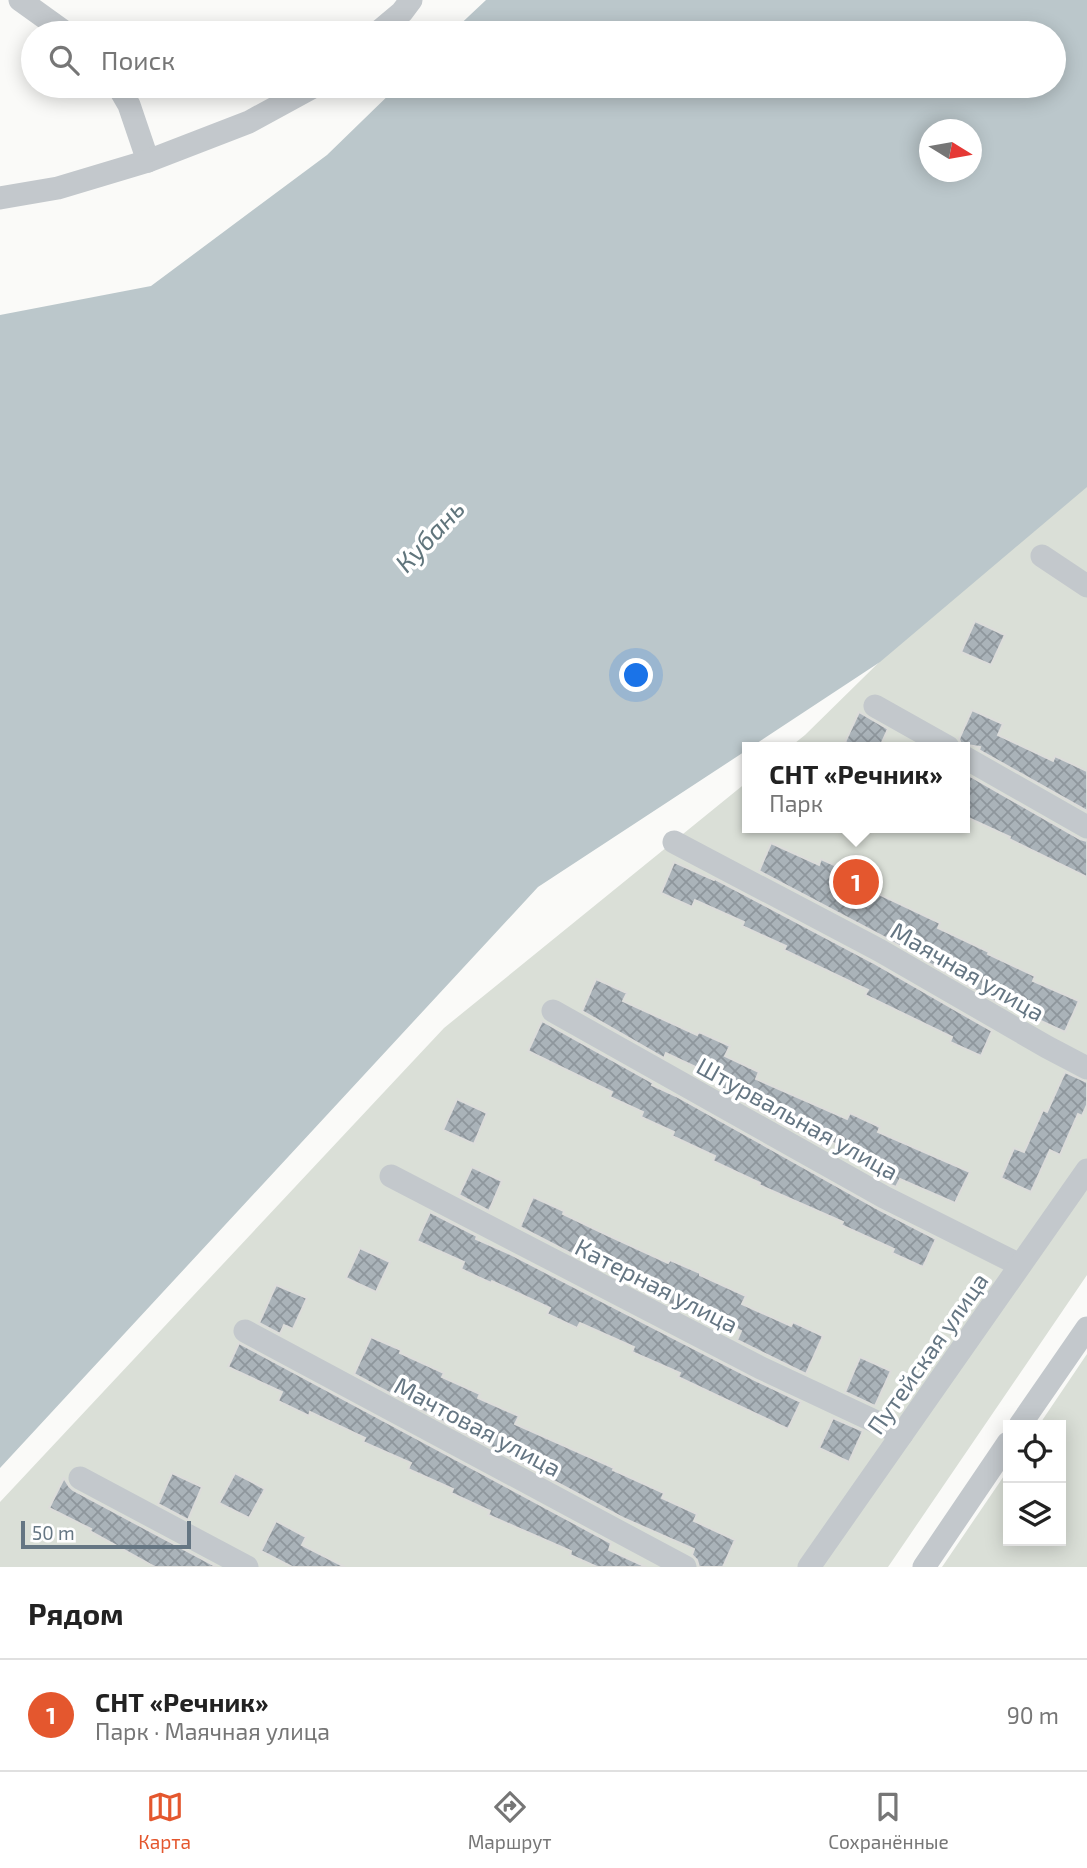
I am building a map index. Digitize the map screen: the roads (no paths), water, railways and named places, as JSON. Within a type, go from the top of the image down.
[{"type":"street","points":[[20,0],[49,21]]},
{"type":"street","points":[[391,21],[411,0]]},
{"type":"street","points":[[125,98],[148,161]]},
{"type":"street","points":[[0,198],[58,188],[148,161],[248,122],[293,98]]},
{"type":"street","points":[[1042,556],[1087,586]]},
{"type":"street","points":[[876,706],[939,742]]},
{"type":"street","points":[[970,760],[1087,827]]},
{"type":"street","name":"Маячная улица","points":[[674,842],[879,950],[1087,1068]]},
{"type":"street","name":"Штурвальная улица","points":[[553,1011],[884,1197],[1020,1265]]},
{"type":"street","name":"Путейская улица","points":[[809,1567],[1087,1170]]},
{"type":"street","name":"Катерная улица","points":[[391,1176],[761,1368],[902,1434]]},
{"type":"street","points":[[1023,1420],[1087,1328]]},
{"type":"street","name":"Мачтовая улица","points":[[245,1331],[685,1567]]},
{"type":"street","points":[[924,1567],[1003,1450]]},
{"type":"street","points":[[80,1478],[247,1567]]},
{"type":"water","name":"Кубань","points":[[486,0],[1087,0],[1087,487],[880,662],[759,742],[742,742],[742,753],[538,887],[0,1468],[0,315],[151,286],[327,155],[386,98],[1066,98],[1066,21],[464,21]]},
{"type":"place","name":"СНТ «Речник»","points":[[856,882]]}]
